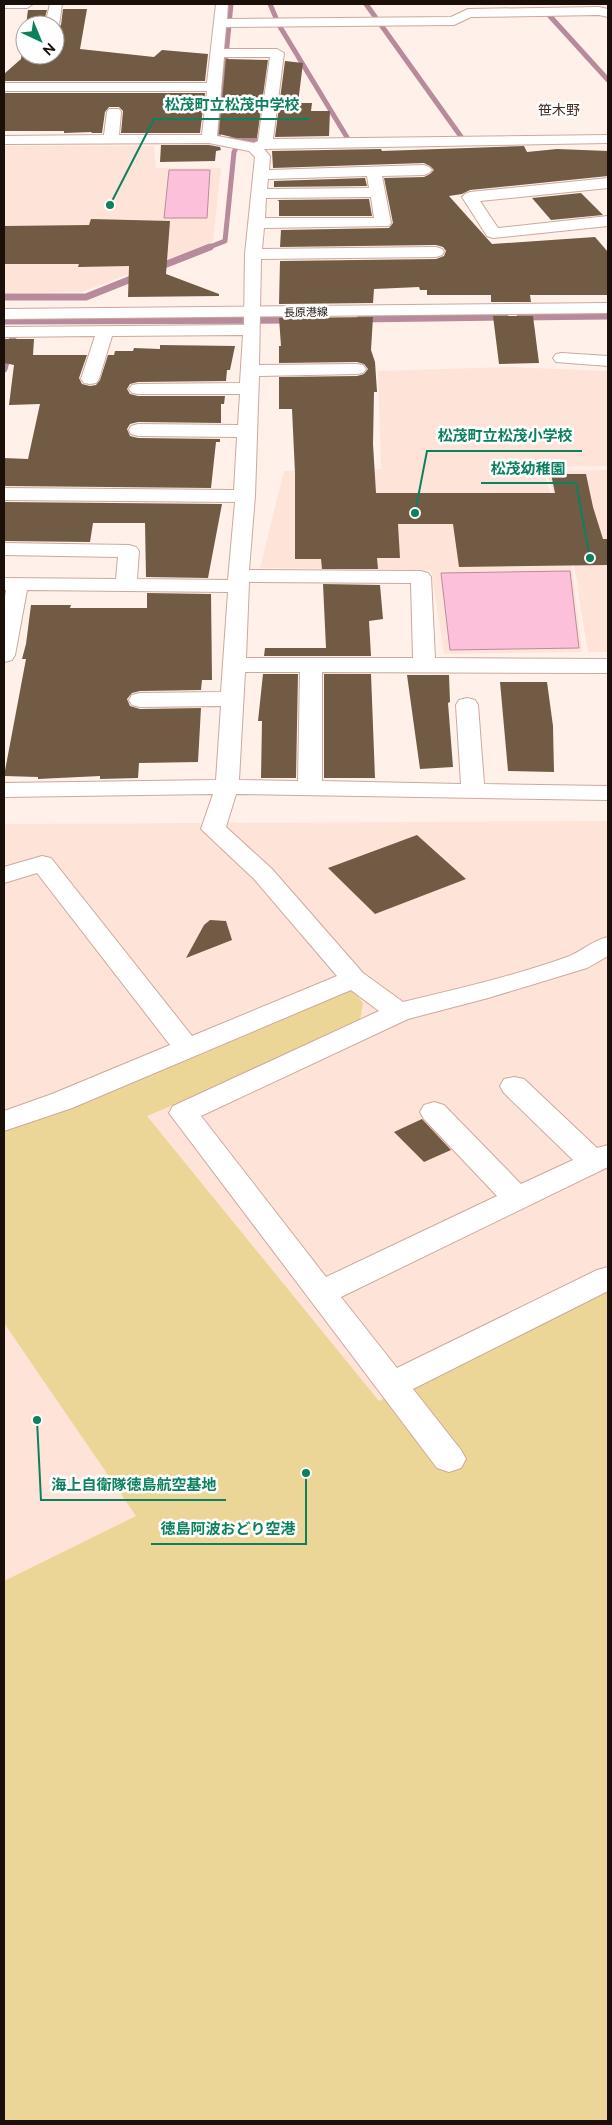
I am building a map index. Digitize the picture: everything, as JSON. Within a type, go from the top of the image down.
[{"type":"street","points":[[4,4],[27,4]]},
{"type":"street","points":[[209,139],[222,4]]},
{"type":"street","points":[[220,23],[454,21],[468,13],[544,8],[608,13]]},
{"type":"street","points":[[218,53],[277,53],[259,145],[263,156],[253,254],[245,496],[238,580],[227,787],[213,829],[263,874],[354,980],[399,1012]]},
{"type":"street","points":[[4,87],[214,87]]},
{"type":"street","points":[[111,139],[114,112]]},
{"type":"street","points":[[4,140],[209,139],[259,145],[608,139]]},
{"type":"street","points":[[260,175],[424,170]]},
{"type":"street","points":[[256,223],[383,223],[374,172]]},
{"type":"street","points":[[608,183],[470,197],[493,233],[608,221]]},
{"type":"street","points":[[258,194],[378,192]]},
{"type":"street","points":[[253,254],[436,252]]},
{"type":"street","name":"長原港線","points":[[4,314],[252,321],[327,317],[469,315],[608,308]]},
{"type":"street","points":[[4,332],[104,332],[252,321]]},
{"type":"street","points":[[90,379],[104,332]]},
{"type":"street","points":[[562,358],[608,361]]},
{"type":"street","points":[[136,391],[357,369]]},
{"type":"street","points":[[138,430],[247,431]]},
{"type":"street","points":[[4,494],[245,496]]},
{"type":"street","points":[[4,549],[129,551],[126,585]]},
{"type":"street","points":[[4,655],[11,584],[126,585],[238,580],[421,577],[424,666]]},
{"type":"street","points":[[235,664],[608,666]]},
{"type":"street","points":[[310,790],[311,665]]},
{"type":"street","points":[[140,700],[233,699]]},
{"type":"street","points":[[466,705],[473,791]]},
{"type":"street","points":[[4,790],[227,787],[310,790],[608,793]]},
{"type":"street","points":[[4,876],[42,863],[188,1049]]},
{"type":"street","points":[[449,1459],[183,1113],[399,1012],[479,992],[578,962],[608,945]]},
{"type":"street","points":[[4,1121],[62,1101],[354,980]]},
{"type":"street","points":[[321,1293],[601,1159],[514,1086]]},
{"type":"street","points":[[434,1112],[518,1199]]},
{"type":"street","points":[[392,1385],[608,1278]]},
{"type":"shaded area","points":[[4,146],[154,146],[156,168],[221,168],[213,242],[82,292],[4,293]]},
{"type":"shaded area","points":[[169,170],[210,170],[207,218],[164,218]]},
{"type":"shaded area","points":[[510,367],[608,371],[608,466],[542,467],[565,537],[573,574],[582,652],[444,654],[431,570],[260,568],[284,471],[381,469],[378,371]]},
{"type":"shaded area","points":[[608,470],[608,652],[588,652],[578,586],[566,530],[560,520],[547,471]]},
{"type":"shaded area","points":[[570,571],[579,648],[450,650],[441,573]]},
{"type":"shaded area","points":[[608,821],[608,2121],[4,2121],[4,824]]},
{"type":"shaded area","points":[[353,990],[363,1003],[360,1021],[335,1037],[147,1116],[379,1401],[608,1283],[608,2121],[4,2121],[4,1581],[136,1516],[4,1323],[4,1130]]},
{"type":"building","points":[[63,9],[87,9],[80,49],[154,57],[162,50],[208,54],[205,81],[4,81],[4,74],[15,64],[65,65],[65,15],[62,15]]},
{"type":"building","points":[[28,10],[47,10],[46,15],[27,15]]},
{"type":"building","points":[[226,59],[268,60],[257,138],[236,138],[219,134]]},
{"type":"building","points":[[285,61],[303,63],[298,103],[312,103],[311,111],[330,111],[329,136],[275,137]]},
{"type":"building","points":[[4,93],[205,93],[200,133],[121,133],[123,111],[119,107],[109,107],[105,112],[102,133],[64,133],[64,131],[4,131]]},
{"type":"building","points":[[161,145],[209,145],[220,147],[221,150],[216,151],[215,161],[160,162]]},
{"type":"building","points":[[524,146],[527,152],[557,149],[608,151],[608,176],[470,190],[462,194],[449,196],[492,244],[595,237],[608,252],[608,295],[530,295],[531,302],[491,302],[491,295],[427,295],[427,290],[420,290],[419,287],[374,289],[373,303],[279,304],[280,261],[436,259],[444,256],[446,251],[443,247],[436,245],[280,247],[281,230],[389,228],[393,223],[384,178],[424,177],[434,170],[424,163],[273,168],[272,151],[381,149],[382,151]]},
{"type":"building","points":[[365,178],[367,186],[274,187],[274,181]]},
{"type":"building","points":[[581,193],[603,215],[551,220],[532,198]]},
{"type":"building","points":[[369,199],[372,216],[279,216],[279,201],[277,200]]},
{"type":"building","points":[[91,219],[170,221],[166,274],[219,294],[219,296],[128,297],[129,266],[78,267],[79,264],[4,264],[4,226],[89,225]]},
{"type":"building","points":[[493,316],[533,316],[539,363],[499,364]]},
{"type":"building","points":[[373,317],[371,350],[375,362],[377,392],[374,392],[373,444],[376,493],[555,493],[551,474],[586,474],[593,507],[603,539],[608,539],[608,565],[459,567],[453,524],[398,524],[400,558],[377,558],[378,569],[322,569],[321,559],[295,559],[295,473],[292,409],[279,409],[279,377],[357,376],[364,374],[368,369],[364,364],[357,362],[279,363],[279,346],[281,346],[279,318]]},
{"type":"building","points":[[4,339],[34,339],[33,355],[87,355],[79,378],[82,384],[90,386],[96,385],[100,380],[108,355],[114,355],[115,351],[133,351],[134,348],[160,349],[160,345],[235,346],[230,370],[227,370],[226,381],[138,382],[130,384],[127,389],[130,394],[138,396],[225,396],[224,404],[221,404],[221,423],[138,422],[130,424],[127,429],[130,436],[138,438],[220,439],[220,442],[216,442],[211,488],[4,486],[4,458],[28,459],[40,404],[9,405],[14,365],[4,363]]},
{"type":"building","points":[[4,502],[222,504],[208,578],[146,577],[145,523],[93,523],[90,542],[4,541]]},
{"type":"building","points":[[323,584],[380,585],[383,619],[369,621],[371,656],[264,656],[265,648],[326,648]]},
{"type":"building","points":[[147,593],[211,594],[212,680],[202,680],[201,690],[140,691],[132,693],[127,699],[130,706],[140,709],[201,708],[198,762],[139,763],[138,778],[100,779],[100,776],[38,779],[38,777],[4,776],[26,659],[22,659],[31,605],[71,605],[70,608],[147,608]]},
{"type":"building","points":[[263,674],[298,674],[296,778],[261,778],[262,721],[258,721]]},
{"type":"building","points":[[324,674],[371,674],[375,778],[324,778]]},
{"type":"building","points":[[407,675],[449,675],[450,702],[448,703],[453,767],[420,769]]},
{"type":"building","points":[[500,682],[547,682],[553,726],[554,772],[508,771]]},
{"type":"building","points":[[417,835],[466,879],[375,914],[328,868]]},
{"type":"building","points":[[210,920],[226,921],[232,940],[186,958],[204,925]]},
{"type":"building","points":[[422,1119],[451,1150],[424,1162],[394,1132]]},
{"type":"waterway","points":[[231,4],[218,139],[240,140]]},
{"type":"waterway","points":[[270,4],[279,25],[348,139]]},
{"type":"waterway","points":[[366,4],[462,138]]},
{"type":"waterway","points":[[548,14],[608,80]]},
{"type":"waterway","points":[[207,248],[225,241],[234,152],[240,140]]},
{"type":"waterway","points":[[240,140],[272,140]]},
{"type":"waterway","points":[[154,269],[210,247]]},
{"type":"waterway","points":[[4,297],[86,297],[141,275]]},
{"type":"waterway","points":[[520,317],[608,316]]},
{"type":"waterway","points":[[360,319],[505,317]]},
{"type":"waterway","points":[[4,321],[293,320]]},
{"type":"waterway","points":[[4,369],[13,337]]},
{"type":"place","name":"松茂町立松茂中学校","points":[[110,205]]},
{"type":"place","name":"松茂町立松茂小学校","points":[[415,513]]},
{"type":"place","name":"松茂幼稚園","points":[[590,558]]},
{"type":"place","name":"海上自衛隊徳島航空基地","points":[[37,1420]]},
{"type":"place","name":"徳島阿波おどり空港","points":[[306,1473]]},
{"type":"district","name":"笹木野","points":[[559,110]]}]
